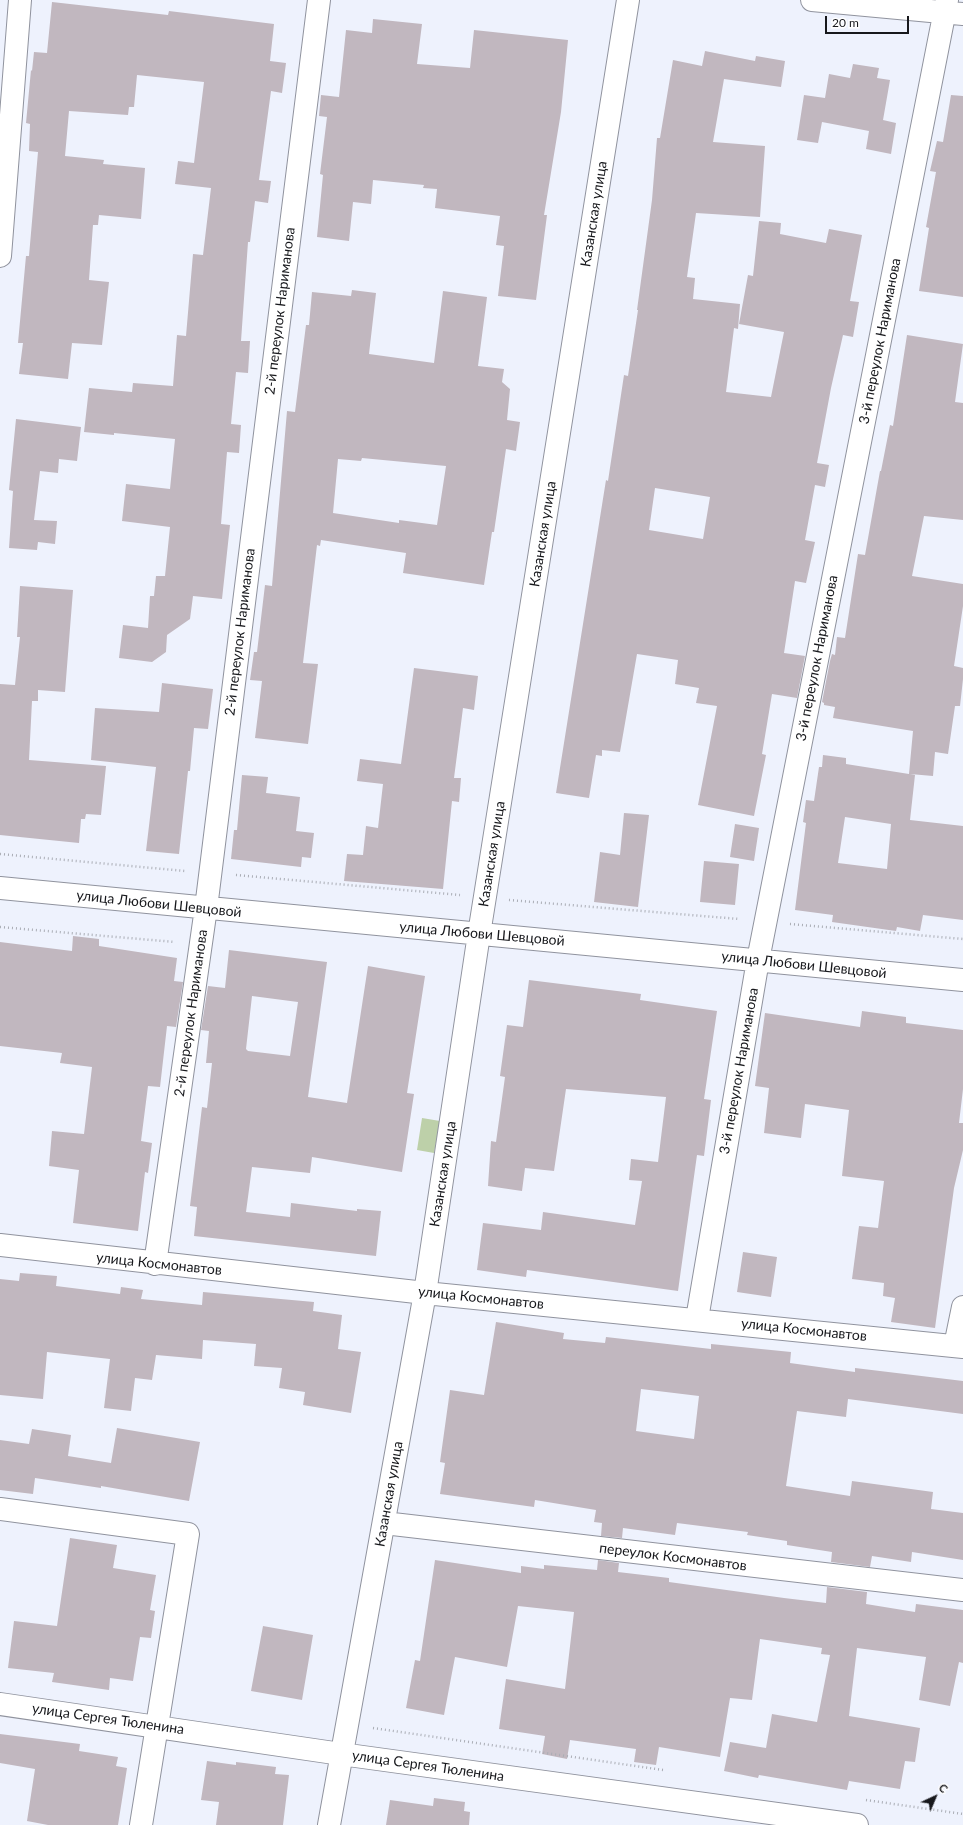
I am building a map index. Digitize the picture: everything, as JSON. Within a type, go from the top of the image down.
[{"type":"street","points":[[0,256],[20,0]]},
{"type":"street","name":"2-й переулок Нариманова","points":[[155,1264],[206,908],[319,0]]},
{"type":"street","name":"Казанская улица","points":[[329,1825],[425,1293],[479,934],[628,0]]},
{"type":"street","points":[[812,0],[951,9]]},
{"type":"street","name":"3-й переулок Нариманова","points":[[697,1319],[765,922],[951,9]]},
{"type":"street","name":"улица Любови Шевцовой","points":[[0,888],[963,980]]},
{"type":"street","name":"улица Космонавтов","points":[[0,1245],[155,1264],[425,1293],[959,1346]]},
{"type":"street","points":[[959,1346],[963,1307]]},
{"type":"street","points":[[0,1509],[188,1534],[141,1825]]},
{"type":"street","name":"переулок Космонавтов","points":[[384,1523],[963,1590]]},
{"type":"street","name":"улица Сергея Тюленина","points":[[0,1704],[341,1754],[857,1825]]},
{"type":"path","points":[[0,854],[963,939]]},
{"type":"path","points":[[0,927],[201,944]]},
{"type":"path","points":[[347,1724],[671,1771]]},
{"type":"path","points":[[860,1799],[963,1814]]},
{"type":"green space","points":[[422,1118],[440,1121],[434,1153],[417,1150]]},
{"type":"building","points":[[52,2],[168,15],[169,11],[274,24],[270,61],[286,63],[282,93],[271,91],[259,180],[271,181],[268,203],[255,201],[250,242],[248,242],[241,341],[250,341],[248,373],[236,372],[231,424],[241,425],[239,453],[227,452],[221,524],[230,525],[222,599],[193,596],[190,619],[167,635],[166,652],[152,662],[119,658],[123,625],[148,628],[150,596],[154,596],[156,576],[165,576],[170,527],[122,521],[126,484],[170,489],[175,439],[114,433],[114,435],[84,432],[89,388],[132,392],[133,383],[173,386],[177,335],[186,336],[193,254],[203,255],[211,188],[175,184],[178,161],[194,163],[204,82],[137,75],[134,107],[129,107],[128,115],[69,111],[65,156],[104,160],[103,164],[145,168],[141,219],[99,215],[98,225],[93,225],[89,280],[109,282],[102,345],[72,343],[68,379],[19,374],[23,343],[18,343],[26,256],[29,256],[38,152],[29,151],[30,124],[26,123],[34,52],[47,53]]},
{"type":"building","points":[[373,19],[422,24],[417,64],[470,68],[474,30],[568,40],[561,112],[544,215],[547,215],[536,300],[498,296],[504,246],[496,245],[500,216],[435,208],[437,189],[423,188],[424,185],[373,180],[371,204],[353,202],[349,241],[317,237],[323,175],[320,174],[327,117],[319,116],[321,95],[339,97],[346,30],[372,33]]},
{"type":"building","points":[[705,51],[755,61],[756,56],[785,61],[781,87],[724,79],[713,142],[765,146],[760,217],[696,213],[687,277],[695,278],[693,299],[740,304],[738,329],[734,328],[726,392],[771,397],[784,332],[739,324],[748,275],[753,276],[759,221],[781,223],[780,234],[826,243],[829,229],[862,235],[850,301],[859,302],[853,337],[843,335],[831,388],[817,463],[829,465],[825,487],[815,485],[805,540],[815,542],[806,583],[795,581],[784,653],[805,656],[797,698],[772,694],[762,754],[766,755],[754,816],[698,805],[717,706],[696,703],[699,688],[675,684],[678,660],[637,654],[620,752],[602,750],[602,756],[596,755],[589,798],[556,793],[606,480],[608,481],[624,375],[628,376],[652,200],[657,138],[660,138],[673,60],[702,66]],"holes":[[[655,488],[710,497],[703,539],[649,530]]]},
{"type":"building","points":[[853,64],[879,68],[877,78],[890,80],[883,120],[896,123],[891,154],[866,149],[869,131],[822,122],[818,143],[797,140],[804,95],[825,98],[829,74],[850,78]]},
{"type":"building","points":[[951,95],[963,96],[963,297],[919,291],[929,228],[926,227],[936,172],[930,171],[937,141],[943,142]]},
{"type":"building","points":[[352,290],[376,293],[369,354],[434,363],[443,291],[487,297],[478,366],[504,369],[502,382],[510,389],[507,420],[520,422],[516,451],[506,449],[494,532],[492,532],[484,585],[403,573],[406,553],[321,540],[320,546],[317,545],[303,663],[318,664],[308,744],[255,738],[262,681],[250,680],[254,652],[257,652],[265,585],[272,586],[287,411],[295,412],[306,325],[309,325],[312,292],[351,296]],"holes":[[[362,458],[446,466],[437,525],[399,520],[399,523],[333,513],[338,459],[361,461]]]},
{"type":"building","points":[[907,335],[963,344],[955,402],[963,403],[963,520],[924,516],[912,576],[963,584],[963,606],[954,666],[963,668],[960,706],[955,706],[948,754],[935,752],[933,776],[910,774],[915,775],[910,820],[963,826],[963,920],[923,915],[920,931],[897,927],[896,931],[832,922],[833,915],[795,910],[806,823],[803,822],[806,800],[814,801],[819,767],[822,767],[823,755],[846,758],[846,764],[909,774],[913,731],[833,718],[835,707],[824,705],[822,702],[830,661],[832,654],[835,655],[837,637],[845,638],[858,554],[865,555],[890,425],[893,426]],"holes":[[[845,817],[891,824],[887,869],[838,863]]]},
{"type":"building","points":[[16,419],[81,427],[77,461],[59,459],[58,473],[40,471],[34,520],[57,521],[55,544],[38,542],[37,550],[9,548],[13,491],[9,490]]},
{"type":"building","points":[[20,586],[73,590],[65,692],[38,690],[38,701],[32,701],[29,760],[106,766],[101,815],[86,814],[85,819],[81,819],[79,843],[0,835],[0,684],[15,685],[20,637],[17,637]]},
{"type":"building","points":[[414,668],[478,676],[474,710],[463,708],[454,778],[461,778],[459,802],[452,801],[443,889],[344,881],[347,854],[363,855],[366,826],[378,828],[383,784],[357,781],[360,759],[401,764]]},
{"type":"building","points":[[162,683],[213,689],[208,729],[194,728],[179,854],[146,851],[156,767],[91,760],[95,708],[159,712]]},
{"type":"building","points":[[242,775],[268,777],[266,793],[300,797],[296,831],[314,833],[311,858],[302,857],[301,867],[231,859],[234,830],[237,830]]},
{"type":"building","points":[[624,813],[649,815],[638,907],[594,902],[600,852],[620,855]]},
{"type":"building","points":[[735,824],[759,828],[754,861],[730,857]]},
{"type":"building","points":[[704,861],[739,864],[735,905],[700,902]]},
{"type":"building","points":[[73,936],[99,939],[99,946],[177,958],[174,981],[183,982],[176,1027],[167,1026],[160,1087],[148,1086],[141,1141],[152,1143],[148,1173],[145,1172],[138,1231],[73,1223],[79,1170],[49,1166],[52,1131],[84,1134],[92,1067],[60,1063],[62,1053],[0,1046],[0,942],[72,951]]},
{"type":"building","points":[[229,950],[327,962],[308,1097],[347,1103],[368,966],[425,976],[407,1093],[414,1094],[402,1172],[312,1157],[310,1173],[252,1167],[246,1212],[290,1217],[291,1203],[357,1211],[357,1209],[381,1211],[376,1256],[194,1236],[197,1207],[190,1206],[202,1107],[207,1108],[212,1063],[206,1063],[209,1031],[201,1030],[208,986],[225,988]],"holes":[[[252,996],[298,1002],[290,1056],[248,1051],[246,1049]]]},
{"type":"building","points":[[529,980],[641,994],[640,1000],[717,1011],[704,1099],[711,1100],[704,1156],[697,1155],[678,1291],[527,1270],[526,1277],[477,1270],[483,1223],[541,1230],[543,1212],[635,1225],[642,1181],[629,1180],[631,1159],[658,1162],[666,1097],[566,1089],[554,1171],[525,1168],[522,1191],[488,1186],[491,1141],[496,1142],[505,1077],[500,1076],[507,1025],[523,1027]]},
{"type":"building","points":[[862,1011],[906,1017],[906,1023],[963,1030],[963,1089],[959,1123],[963,1123],[963,1150],[954,1188],[935,1328],[891,1322],[895,1298],[883,1296],[884,1283],[852,1279],[859,1226],[878,1228],[884,1181],[842,1176],[849,1110],[805,1104],[801,1138],[764,1133],[769,1088],[755,1086],[765,1013],[860,1027]]},
{"type":"building","points":[[743,1252],[777,1257],[771,1297],[737,1292]]},
{"type":"building","points":[[20,1273],[57,1276],[56,1286],[120,1294],[121,1287],[143,1290],[141,1299],[202,1305],[203,1292],[314,1302],[313,1311],[342,1315],[338,1349],[361,1352],[351,1413],[303,1405],[305,1392],[279,1388],[282,1368],[254,1366],[256,1344],[203,1340],[202,1359],[156,1355],[152,1380],[135,1378],[131,1411],[104,1408],[110,1359],[47,1352],[43,1399],[0,1395],[0,1279],[19,1281]]},
{"type":"building","points":[[496,1322],[564,1333],[563,1339],[605,1343],[606,1337],[711,1349],[711,1344],[791,1352],[790,1363],[855,1372],[855,1368],[963,1381],[963,1414],[848,1399],[846,1417],[797,1411],[786,1486],[850,1496],[852,1481],[933,1492],[931,1509],[963,1513],[963,1560],[912,1552],[911,1562],[872,1556],[870,1567],[831,1562],[832,1552],[787,1545],[787,1541],[747,1535],[748,1532],[677,1523],[675,1535],[623,1528],[622,1538],[601,1536],[602,1523],[594,1522],[596,1510],[535,1500],[534,1507],[440,1494],[445,1463],[440,1462],[450,1390],[484,1395]],"holes":[[[641,1389],[699,1396],[694,1439],[636,1431]]]},
{"type":"building","points":[[117,1428],[200,1442],[189,1501],[101,1486],[101,1488],[35,1478],[33,1494],[0,1490],[0,1440],[29,1444],[32,1429],[71,1435],[68,1456],[111,1463]]},
{"type":"building","points":[[70,1538],[117,1545],[113,1568],[156,1575],[150,1610],[155,1611],[151,1638],[140,1637],[133,1681],[110,1678],[109,1690],[52,1682],[54,1673],[8,1668],[14,1621],[57,1626]]},
{"type":"building","points":[[435,1560],[521,1573],[521,1566],[544,1569],[544,1565],[597,1570],[598,1560],[619,1563],[618,1572],[669,1578],[669,1582],[784,1598],[826,1603],[827,1587],[867,1592],[866,1604],[915,1612],[916,1604],[963,1610],[963,1663],[959,1662],[950,1706],[919,1700],[926,1657],[857,1648],[849,1716],[920,1728],[915,1762],[905,1761],[900,1789],[849,1781],[847,1790],[759,1775],[758,1778],[724,1771],[730,1742],[766,1748],[772,1714],[817,1722],[830,1655],[821,1654],[822,1648],[760,1639],[752,1700],[730,1698],[720,1757],[659,1747],[656,1765],[634,1762],[636,1749],[570,1740],[567,1759],[542,1754],[545,1736],[499,1729],[506,1679],[565,1689],[574,1612],[518,1606],[507,1667],[455,1657],[444,1715],[406,1708],[415,1660],[420,1661]]},
{"type":"building","points":[[263,1626],[313,1635],[302,1700],[251,1691]]},
{"type":"building","points":[[0,1734],[80,1744],[79,1751],[118,1757],[116,1766],[127,1768],[118,1825],[48,1825],[27,1821],[35,1769],[0,1763]]},
{"type":"building","points":[[207,1761],[236,1765],[236,1762],[276,1767],[275,1774],[289,1775],[283,1825],[216,1825],[219,1802],[201,1800]]},
{"type":"building","points":[[434,1798],[465,1802],[464,1811],[470,1812],[469,1825],[386,1825],[390,1800],[433,1806]]}]
